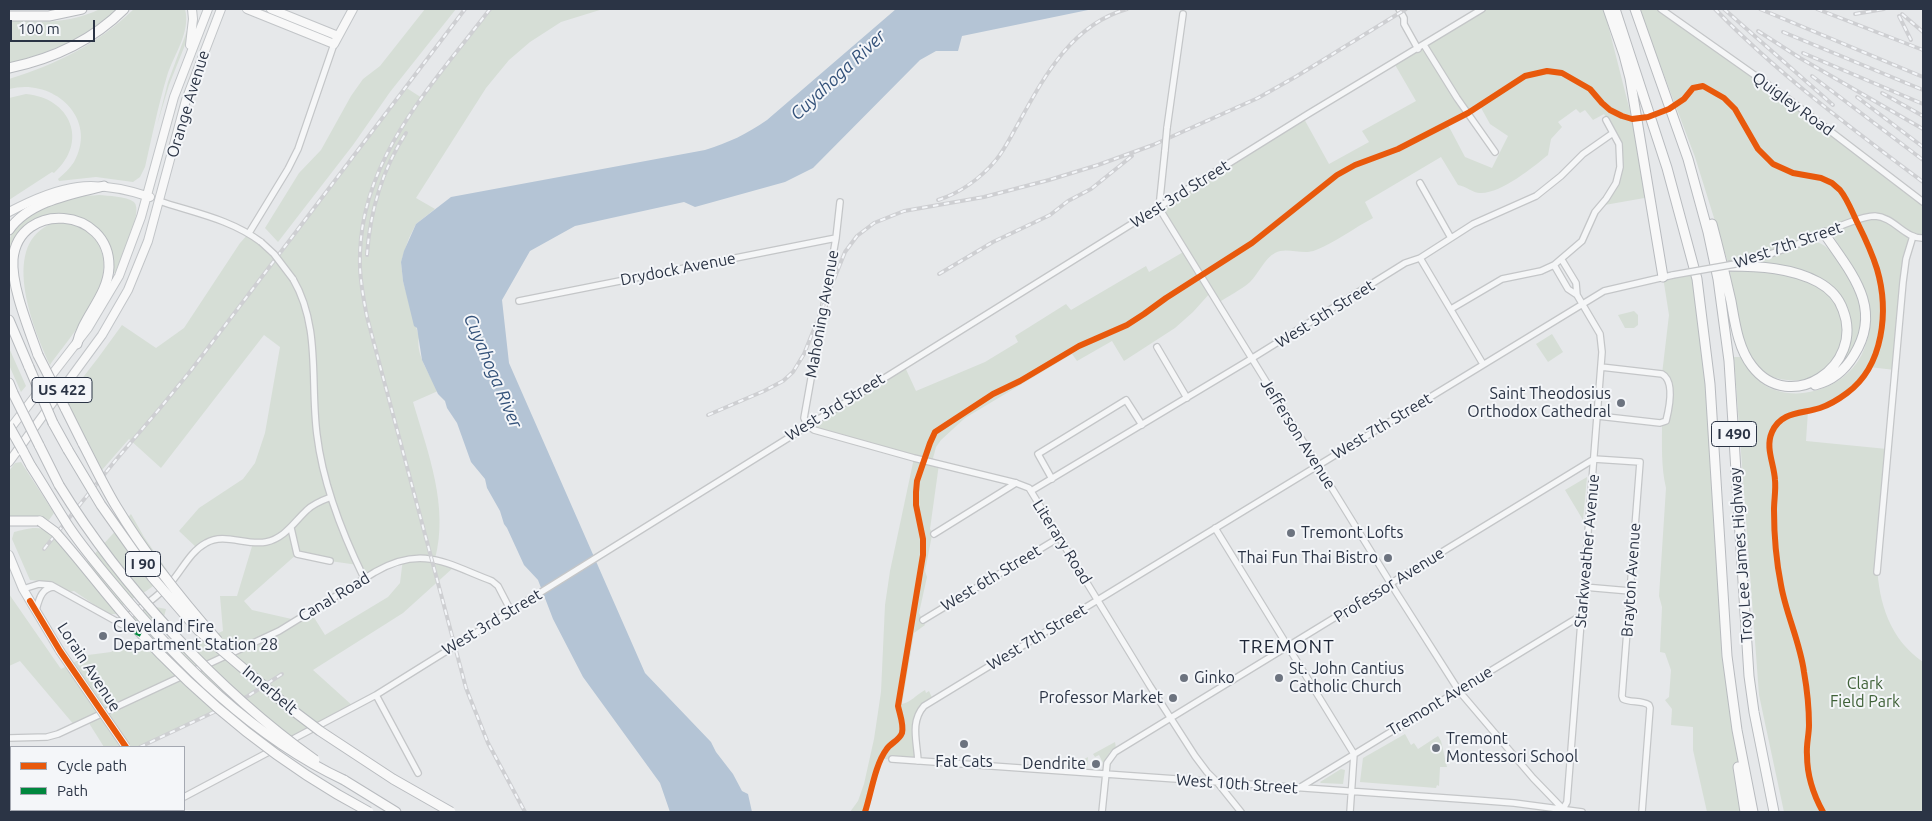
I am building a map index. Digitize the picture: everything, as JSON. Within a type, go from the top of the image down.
[{"type":"highway","points":[[9,14],[30,17],[59,15],[82,9]]},
{"type":"highway","points":[[9,74],[48,58],[85,39],[124,9]]},
{"type":"highway","points":[[1608,9],[1630,78],[1663,277]]},
{"type":"highway","name":"Troy Lee James Highway","points":[[1615,9],[1667,168],[1697,279],[1707,350],[1727,656],[1737,730],[1753,812]]},
{"type":"highway","name":"Troy Lee James Highway","points":[[1634,9],[1688,159],[1710,238],[1724,316],[1732,403],[1749,669],[1754,712],[1774,812]]},
{"type":"highway","points":[[9,68],[48,58]]},
{"type":"highway","points":[[1688,159],[1699,182],[1716,237],[1737,331],[1746,358],[1760,375],[1779,385],[1798,386],[1823,383],[1846,367],[1861,343],[1865,327],[1865,305],[1859,286],[1824,233]]},
{"type":"highway","points":[[9,230],[18,219],[49,201],[104,186]]},
{"type":"highway","points":[[37,353],[17,288],[13,260],[16,248],[24,235],[37,224],[52,218],[68,218],[88,226],[100,238],[108,257],[109,270],[105,286],[82,326],[77,344]]},
{"type":"highway","points":[[1729,266],[1741,264],[1773,269],[1809,278],[1828,289],[1842,306],[1848,333],[1840,358],[1821,377],[1798,386]]},
{"type":"highway","points":[[9,277],[37,353],[115,506],[182,598],[236,662]]},
{"type":"highway","name":"Innerbelt","points":[[9,320],[53,423],[68,450],[102,505],[152,577],[198,630],[291,709],[342,747],[451,812]]},
{"type":"highway","name":"Innerbelt","points":[[9,383],[59,485],[79,517],[118,569],[200,661],[224,685],[298,748],[344,780],[396,812]]},
{"type":"highway","points":[[9,426],[31,466],[69,527],[104,572],[158,635],[197,674],[243,715],[291,752],[344,780]]},
{"type":"highway","points":[[9,521],[40,521],[55,532],[133,625],[212,704],[288,763],[369,812]]},
{"type":"highway","points":[[1732,695],[1732,728],[1746,812]]},
{"type":"highway","points":[[1754,712],[1779,812]]},
{"type":"main road","points":[[188,57],[193,19],[192,9]]},
{"type":"main road","name":"Orange Avenue","points":[[147,196],[174,96],[208,9]]},
{"type":"main road","name":"Orange Avenue","points":[[159,200],[186,100],[221,9]]},
{"type":"main road","points":[[247,9],[334,44],[353,9]]},
{"type":"main road","points":[[271,9],[338,36]]},
{"type":"main road","points":[[9,212],[53,191],[83,186],[104,186],[159,200]]},
{"type":"main road","name":"US 422","points":[[9,430],[77,344],[100,310],[119,276],[134,242],[147,196]]},
{"type":"main road","name":"US 422","points":[[9,462],[96,344],[113,317],[140,263],[159,200]]},
{"type":"main road","name":"Lorain Avenue","points":[[9,555],[23,589],[60,651],[125,746]]},
{"type":"street","points":[[1399,9],[1404,18],[1404,24],[1418,49]]},
{"type":"street","name":"West 3rd Street","points":[[185,796],[376,695],[1308,114],[1482,9]]},
{"type":"street","name":"Quigley Road","points":[[1661,9],[1787,98],[1923,202]]},
{"type":"street","points":[[1159,208],[1167,128],[1183,14]]},
{"type":"street","points":[[249,233],[298,149],[334,44]]},
{"type":"street","points":[[1424,45],[1457,98],[1495,152]]},
{"type":"street","points":[[1451,309],[1502,279],[1541,271],[1554,265],[1582,241],[1595,212],[1616,183],[1620,167],[1619,144],[1606,120]]},
{"type":"street","name":"West 5th Street","points":[[1031,491],[1252,359],[1405,263],[1420,258],[1473,224],[1536,196],[1561,176],[1583,154],[1613,133]]},
{"type":"street","points":[[1420,183],[1450,238]]},
{"type":"street","points":[[159,200],[221,219],[249,233],[274,254],[293,279],[305,303],[312,330],[317,434],[321,460],[343,532],[364,578]]},
{"type":"street","name":"Mahoning Avenue","points":[[808,425],[804,418],[836,238],[840,202]]},
{"type":"street","name":"Jefferson Avenue","points":[[1159,208],[1390,584],[1459,691],[1532,778],[1563,811]]},
{"type":"street","name":"West 7th Street","points":[[1741,264],[1875,216],[1889,220],[1913,236],[1923,238]]},
{"type":"street","points":[[1877,572],[1903,282],[1906,259],[1913,236]]},
{"type":"street","name":"Drydock Avenue","points":[[519,301],[836,238]]},
{"type":"street","points":[[1420,258],[1483,364]]},
{"type":"street","name":"Starkweather Avenue","points":[[1562,260],[1576,283],[1577,295]]},
{"type":"street","name":"Starkweather Avenue","points":[[1554,265],[1568,289],[1577,295],[1583,304],[1602,341],[1598,416],[1567,802],[1563,811]]},
{"type":"street","name":"West 7th Street","points":[[918,761],[914,726],[919,712],[924,706],[1483,364],[1604,291],[1663,277],[1729,266]]},
{"type":"street","points":[[1157,347],[1187,398]]},
{"type":"street","points":[[1598,416],[1660,423],[1666,421],[1669,399],[1670,382],[1667,376],[1601,367]]},
{"type":"street","points":[[1052,479],[1038,454],[1126,400],[1142,425]]},
{"type":"street","name":"Literary Road","points":[[808,425],[814,430],[906,456],[1016,482],[1027,487],[1060,537],[1170,718],[1203,767],[1241,812]]},
{"type":"street","name":"Brayton Avenue","points":[[1594,459],[1640,462],[1623,699],[1649,704],[1642,812]]},
{"type":"street","name":"Professor Avenue","points":[[1102,812],[1109,760],[1115,752],[1594,459]]},
{"type":"street","points":[[934,534],[1016,482]]},
{"type":"street","points":[[118,622],[155,596],[172,581],[195,551],[205,543],[216,538],[253,543],[267,542],[280,537],[309,508],[331,497]]},
{"type":"street","points":[[291,528],[297,554],[330,561]]},
{"type":"street","points":[[1215,528],[1354,754],[1350,812]]},
{"type":"street","name":"West 6th Street","points":[[923,620],[1060,537]]},
{"type":"street","name":"Canal Road","points":[[9,738],[48,737],[58,734],[279,631],[364,578],[397,561],[417,557],[429,559],[446,563],[492,581],[498,586],[511,611]]},
{"type":"street","points":[[23,589],[48,584],[56,587],[132,630]]},
{"type":"street","points":[[36,610],[43,591],[56,587]]},
{"type":"street","points":[[1584,587],[1630,591]]},
{"type":"street","name":"Tremont Avenue","points":[[1299,788],[1582,615]]},
{"type":"street","points":[[376,695],[418,773]]},
{"type":"street","name":"West 10th Street","points":[[892,760],[1498,802],[1582,812]]},
{"type":"green space","points":[[100,9],[117,9],[93,28],[67,43],[38,55],[9,63],[9,19],[33,22],[67,20]]},
{"type":"green space","points":[[134,9],[185,9],[186,18],[184,35],[164,87],[145,167],[140,177],[133,182],[96,177],[59,181],[58,179],[74,162],[80,146],[81,130],[76,116],[55,95],[41,89],[25,87],[9,89],[9,79],[61,59],[91,43],[120,22]]},
{"type":"green space","points":[[425,9],[456,9],[390,92],[353,145],[278,242],[265,228],[299,173],[321,150],[351,96],[363,79],[380,66]]},
{"type":"green space","points":[[490,9],[603,9],[561,22],[530,42],[509,60],[486,88],[416,198],[435,209],[416,224],[409,238],[401,262],[403,281],[419,337],[418,344],[421,358],[438,391],[413,402],[430,460],[438,499],[439,539],[435,559],[454,567],[403,613],[313,670],[354,707],[271,750],[219,711],[142,746],[103,746],[87,720],[75,726],[20,661],[9,666],[9,594],[61,669],[88,655],[111,652],[116,648],[155,643],[127,625],[127,618],[151,606],[166,609],[159,636],[161,645],[157,650],[163,656],[223,631],[220,596],[237,596],[253,543],[216,538],[198,549],[179,531],[199,508],[243,479],[255,463],[265,433],[280,347],[264,335],[161,468],[129,439],[102,470],[97,471],[63,403],[122,325],[156,348],[184,328],[240,243],[249,233],[278,256],[405,87],[422,98]],"holes":[[[297,554],[358,565],[364,578],[403,559],[400,583],[388,597],[325,635],[310,611],[296,620],[252,610],[244,601]]]},
{"type":"green space","points":[[1482,9],[1604,9],[1650,197],[1599,206],[1616,183],[1619,144],[1604,114],[1593,120],[1585,110],[1580,113],[1576,109],[1558,122],[1562,127],[1551,139],[1548,155],[1507,185],[1480,193],[1458,185],[1441,157],[1365,202],[1373,218],[1331,243],[1311,252],[1284,250],[1275,253],[1243,288],[1218,303],[1211,292],[1175,328],[1124,361],[1112,341],[1077,361],[1072,354],[965,418],[941,440],[936,447],[932,462],[939,464],[930,529],[934,534],[932,535],[925,571],[927,577],[919,613],[925,625],[914,633],[902,704],[925,690],[926,693],[929,691],[933,700],[925,706],[917,720],[918,761],[882,759],[884,754],[881,752],[862,812],[850,812],[858,801],[864,784],[874,739],[881,692],[885,605],[890,571],[914,458],[814,430],[807,425],[904,365],[916,391],[985,362],[1018,342],[1015,336],[1066,304],[1071,310],[1146,266],[1149,272],[1185,251],[1159,208],[1303,117],[1329,164],[1369,142],[1362,131],[1416,101],[1394,63]],"holes":[[[1480,106],[1490,124],[1508,136],[1492,168],[1465,157],[1447,123]]]},
{"type":"green space","name":"Clark Field Park","points":[[1639,9],[1661,9],[1787,98],[1923,202],[1923,238],[1913,237],[1906,259],[1895,370],[1869,367],[1857,383],[1843,395],[1827,404],[1808,411],[1806,441],[1887,449],[1877,565],[1878,579],[1888,620],[1902,643],[1923,662],[1923,812],[1784,812],[1759,695],[1734,357],[1741,357],[1758,380],[1778,391],[1804,393],[1829,386],[1850,371],[1858,361],[1868,336],[1870,323],[1869,309],[1864,288],[1831,231],[1729,266],[1695,157]]},
{"type":"green space","points":[[189,14],[191,27],[189,35],[169,85],[157,125],[168,82],[188,28]]},
{"type":"green space","points":[[26,94],[42,97],[64,113],[70,123],[72,135],[71,148],[65,161],[54,173],[52,172],[9,200],[9,98]]},
{"type":"green space","points":[[99,195],[126,199],[134,202],[136,207],[134,225],[115,273],[111,271],[110,255],[75,217],[29,226],[9,265],[9,241],[14,230],[21,223],[39,211],[61,202],[79,196]]},
{"type":"green space","points":[[53,223],[74,225],[92,236],[101,251],[104,268],[93,303],[50,365],[42,348],[29,307],[24,286],[24,266],[28,248],[37,233]]},
{"type":"green space","points":[[1814,242],[1826,247],[1839,263],[1856,292],[1862,312],[1860,334],[1856,345],[1838,370],[1836,369],[1849,343],[1832,289],[1756,262]]},
{"type":"green space","points":[[1748,270],[1779,273],[1801,279],[1820,288],[1837,307],[1842,322],[1842,337],[1838,352],[1830,364],[1818,374],[1804,380],[1779,379],[1764,372],[1757,366],[1745,346],[1741,334],[1730,272]]},
{"type":"green space","points":[[1696,271],[1703,306],[1731,708],[1746,812],[1707,812],[1693,750],[1693,727],[1671,725],[1672,709],[1665,700],[1669,697],[1671,670],[1665,653],[1660,652],[1662,607],[1659,596],[1666,488],[1663,464],[1662,422],[1666,421],[1670,382],[1662,374],[1669,315],[1663,277]]},
{"type":"green space","points":[[1634,311],[1638,315],[1638,325],[1634,328],[1625,328],[1618,315]]},
{"type":"green space","points":[[1552,334],[1563,352],[1548,362],[1536,344]]},
{"type":"green space","points":[[9,348],[26,386],[21,392],[9,365]]},
{"type":"green space","points":[[21,462],[54,513],[49,520],[30,516],[9,516],[9,471],[15,463]]},
{"type":"green space","points":[[1587,477],[1583,520],[1565,490]]},
{"type":"green space","points":[[131,514],[144,537],[169,573],[145,592],[127,602],[118,614],[108,614],[74,591],[69,592],[50,582],[30,580],[12,539],[14,532],[32,528],[43,529],[58,539],[81,565],[89,560]]},
{"type":"green space","points":[[1405,734],[1411,745],[1414,743],[1418,749],[1438,736],[1447,767],[1440,767],[1439,786],[1437,785],[1436,788],[1360,782],[1363,758]]},
{"type":"green space","points":[[1115,742],[1116,748],[1110,752],[1103,763],[1099,755],[1095,757],[1093,754]]},
{"type":"green space","points":[[1088,757],[1087,770],[1063,767],[1062,764],[1073,765]]},
{"type":"green space","points":[[1341,769],[1345,770],[1343,784],[1320,782]]},
{"type":"water","name":"Cuyahoga River","points":[[896,9],[1093,9],[962,36],[958,51],[936,51],[920,60],[813,168],[785,182],[695,207],[684,202],[575,226],[530,251],[502,300],[509,363],[645,673],[711,742],[742,791],[748,794],[752,812],[670,812],[660,783],[583,677],[553,619],[538,580],[524,565],[504,524],[500,511],[487,488],[485,479],[471,462],[457,423],[447,408],[445,401],[438,394],[422,360],[417,328],[414,326],[403,281],[401,262],[404,251],[416,224],[451,197],[705,150],[737,138],[767,120]]},
{"type":"railway","points":[[44,549],[192,369],[465,9]]},
{"type":"railway","points":[[490,9],[425,93],[405,122],[388,152],[374,184],[364,217],[360,269],[367,317],[466,688],[488,743],[525,812]]},
{"type":"railway","points":[[938,200],[970,184],[996,160],[1049,71],[1075,40],[1090,27],[1107,17],[1127,9]]},
{"type":"railway","points":[[708,415],[764,391],[783,381],[793,372],[804,354],[845,252],[857,236],[874,223],[904,211],[984,197],[1049,180],[1153,145],[1258,98],[1406,9]]},
{"type":"railway","points":[[1715,9],[1790,78],[1842,121],[1923,182]]},
{"type":"railway","points":[[1724,9],[1833,105]]},
{"type":"railway","points":[[1760,9],[1923,77]]},
{"type":"railway","points":[[1817,9],[1923,50]]},
{"type":"railway","points":[[1855,14],[1884,9]]},
{"type":"railway","points":[[1902,14],[1923,32]]},
{"type":"railway","points":[[1899,16],[1911,40]]},
{"type":"railway","points":[[1758,31],[1800,58],[1923,129]]},
{"type":"railway","points":[[1783,32],[1923,90]]},
{"type":"railway","points":[[1803,53],[1923,104]]},
{"type":"railway","points":[[1812,76],[1923,160]]},
{"type":"railway","points":[[1882,93],[1923,116]]},
{"type":"railway","points":[[1857,97],[1923,147]]},
{"type":"railway","points":[[367,255],[374,207],[390,162],[406,133]]},
{"type":"railway","points":[[939,274],[993,242],[1050,215],[1068,201],[1091,189],[1132,156]]},
{"type":"railway","points":[[142,746],[248,696],[282,674]]},
{"type":"marked path","points":[[132,630],[144,636]]},
{"type":"cycle path","points":[[865,812],[882,756],[902,733],[898,706],[923,555],[923,539],[916,505],[917,481],[935,432],[993,394],[1020,381],[1079,346],[1127,325],[1252,243],[1337,175],[1355,165],[1398,149],[1468,113],[1525,76],[1547,71],[1562,73],[1590,89],[1610,110],[1632,119],[1648,117],[1669,109],[1684,99],[1693,88],[1703,86],[1724,98],[1735,109],[1758,149],[1773,164],[1793,173],[1821,178],[1832,183],[1840,190],[1850,206],[1873,257],[1881,285],[1883,319],[1876,353],[1869,368],[1859,382],[1837,400],[1820,408],[1793,414],[1781,420],[1772,432],[1769,444],[1775,480],[1774,529],[1778,566],[1783,596],[1802,661],[1808,698],[1807,763],[1809,778],[1823,812]]},
{"type":"cycle path","points":[[30,601],[60,651],[125,746]]},
{"type":"place","name":"Saint Theodosius Orthodox Cathedral","points":[[1621,403]]},
{"type":"place","name":"Tremont Lofts","points":[[1291,533]]},
{"type":"place","name":"Thai Fun Thai Bistro","points":[[1388,558]]},
{"type":"place","name":"Cleveland Fire Department Station 28","points":[[103,636]]},
{"type":"place","name":"Ginko","points":[[1184,678]]},
{"type":"place","name":"St. John Cantius Catholic Church","points":[[1279,678]]},
{"type":"place","name":"Professor Market","points":[[1173,698]]},
{"type":"place","name":"Fat Cats","points":[[964,744]]},
{"type":"place","name":"Tremont Montessori School","points":[[1436,748]]},
{"type":"place","name":"Dendrite","points":[[1096,764]]},
{"type":"district","name":"TREMONT","points":[[1287,647]]}]
